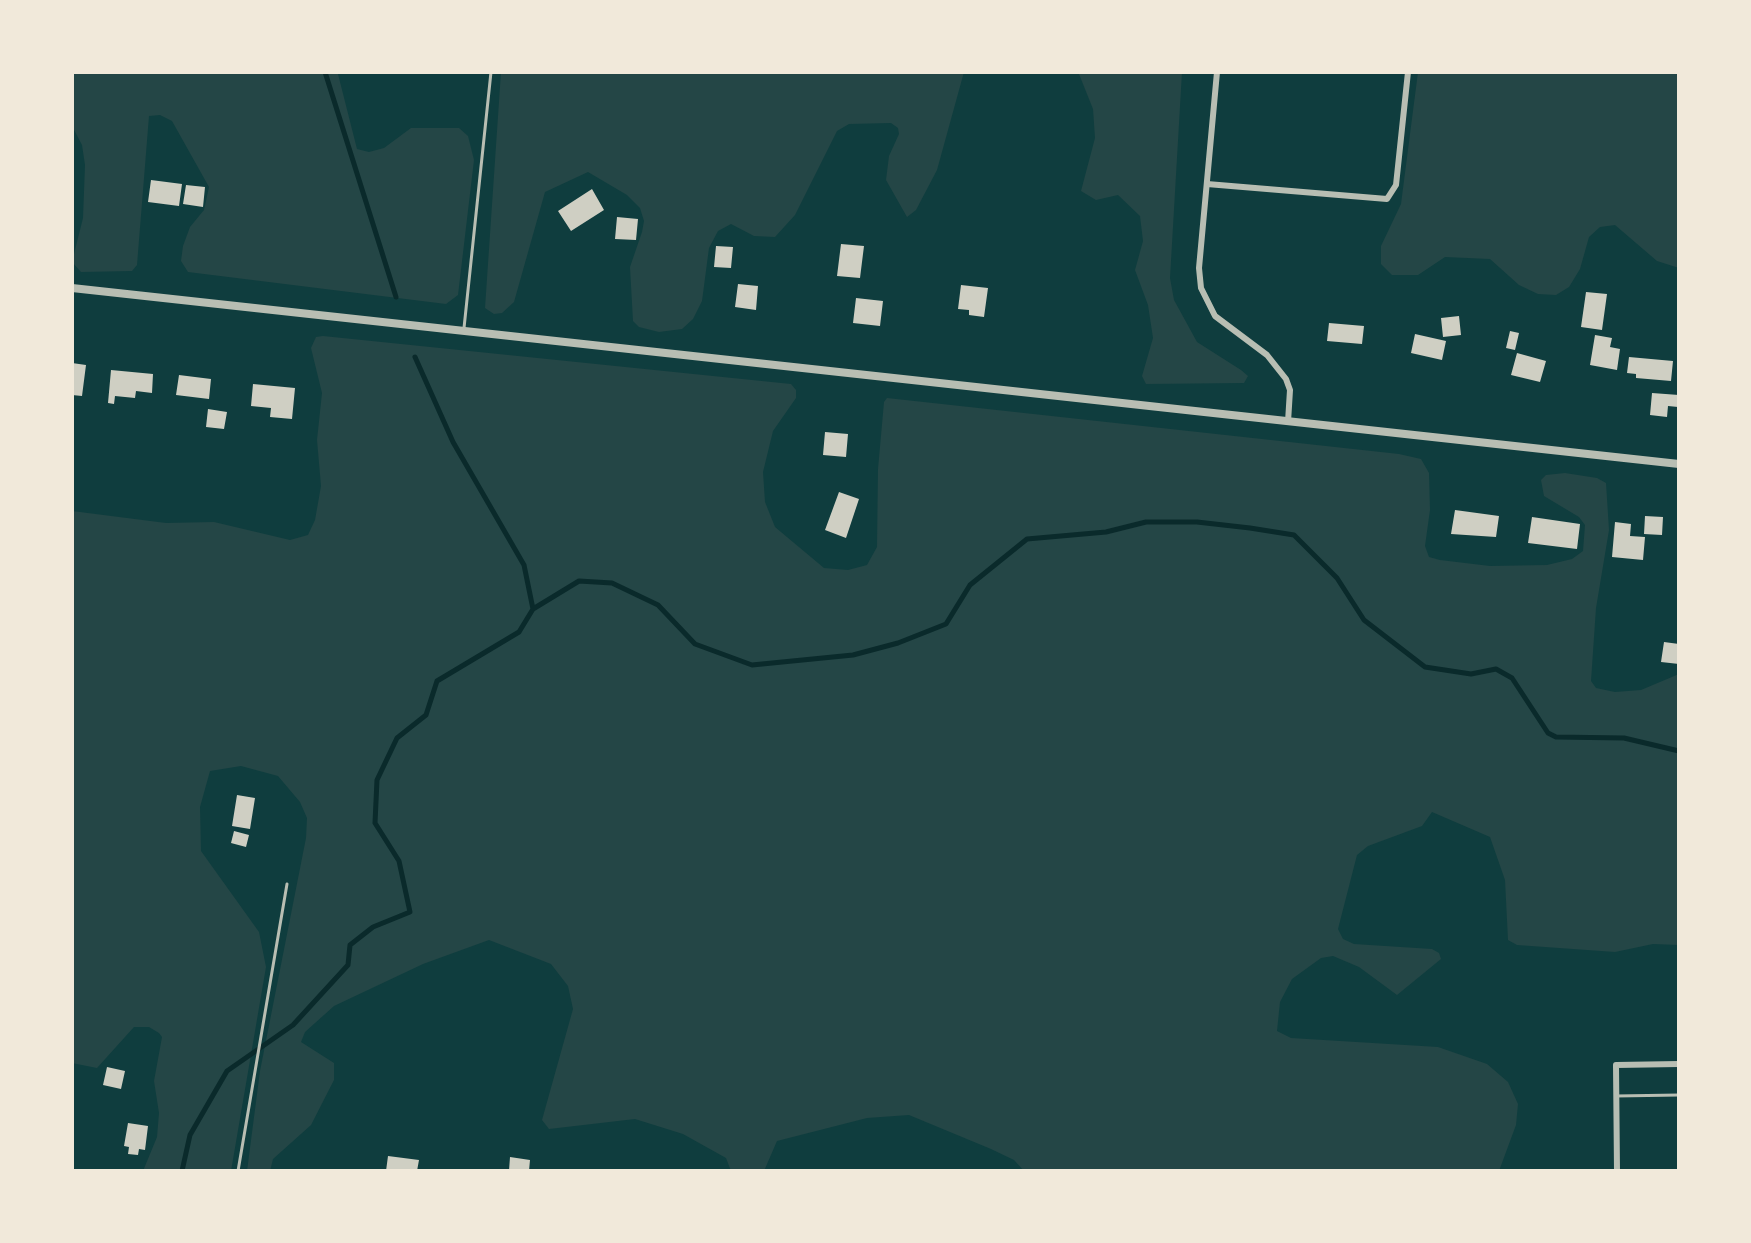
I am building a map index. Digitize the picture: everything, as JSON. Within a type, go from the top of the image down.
[{"type":"street","points":[[1217,72],[1199,268],[1206,303],[1228,329],[1256,346],[1277,366],[1290,390],[1288,422]]},
{"type":"street","points":[[1207,184],[1379,201],[1387,199],[1396,185],[1408,72]]},
{"type":"street","points":[[72,288],[1679,464]]},
{"type":"street","points":[[1617,1171],[1616,1065],[1679,1064]]},
{"type":"lane","points":[[463,331],[491,72]]},
{"type":"lane","points":[[238,1171],[287,884]]},
{"type":"lane","points":[[1616,1096],[1679,1095]]},
{"type":"shaded area","points":[[72,72],[343,72],[338,74],[357,149],[369,152],[384,148],[411,128],[459,128],[468,136],[474,160],[458,295],[446,304],[188,272],[181,261],[183,246],[190,227],[204,210],[209,187],[172,121],[160,115],[149,116],[137,265],[132,271],[81,272],[72,262],[83,218],[85,165],[82,145],[72,126]]},
{"type":"shaded area","points":[[501,72],[964,72],[937,170],[916,210],[907,217],[886,180],[889,156],[899,134],[898,128],[891,123],[849,124],[837,131],[795,215],[775,237],[754,236],[731,224],[718,231],[709,248],[702,301],[693,319],[682,329],[659,332],[639,327],[633,321],[630,267],[644,221],[640,208],[627,195],[588,172],[545,192],[514,302],[502,313],[494,314],[485,308]]},
{"type":"shaded area","points":[[1072,72],[1182,72],[1170,278],[1174,300],[1197,342],[1248,376],[1244,383],[1146,384],[1142,376],[1153,338],[1148,305],[1135,270],[1143,241],[1140,216],[1118,195],[1096,200],[1081,191],[1095,138],[1093,109],[1079,74]]},
{"type":"shaded area","points":[[1418,72],[1679,72],[1679,268],[1657,261],[1615,225],[1600,227],[1589,237],[1580,269],[1569,287],[1556,295],[1538,294],[1519,285],[1490,259],[1445,257],[1418,275],[1392,275],[1381,264],[1381,246],[1401,204]]},
{"type":"shaded area","points":[[316,337],[791,384],[796,390],[796,398],[773,431],[763,472],[765,502],[775,527],[824,568],[848,570],[867,565],[877,547],[878,469],[884,402],[887,398],[1399,454],[1421,459],[1429,473],[1430,510],[1425,546],[1429,557],[1490,566],[1547,565],[1572,559],[1583,551],[1585,525],[1579,517],[1544,496],[1541,480],[1546,475],[1565,473],[1597,478],[1606,483],[1609,530],[1596,608],[1591,681],[1596,688],[1615,692],[1641,690],[1679,674],[1679,945],[1653,944],[1615,952],[1517,945],[1508,940],[1505,880],[1490,837],[1432,812],[1422,826],[1368,846],[1357,855],[1338,929],[1343,939],[1354,944],[1432,949],[1439,953],[1441,959],[1397,995],[1359,967],[1333,956],[1321,958],[1292,979],[1280,1002],[1277,1031],[1291,1038],[1438,1047],[1487,1064],[1508,1082],[1518,1104],[1516,1125],[1499,1171],[1024,1171],[1014,1160],[909,1115],[867,1118],[777,1141],[764,1171],[731,1171],[726,1158],[683,1134],[635,1119],[549,1129],[542,1120],[573,1009],[568,986],[551,964],[489,940],[423,964],[334,1006],[305,1032],[301,1042],[334,1063],[334,1080],[311,1125],[273,1159],[270,1171],[247,1171],[260,1071],[306,838],[307,818],[300,802],[278,776],[241,766],[210,771],[200,807],[201,851],[259,932],[266,967],[231,1171],[143,1171],[157,1137],[159,1113],[154,1081],[162,1037],[149,1027],[134,1027],[97,1068],[72,1063],[72,511],[166,523],[214,522],[290,540],[308,535],[315,520],[321,486],[317,440],[322,393],[311,348]]},
{"type":"building","points":[[151,180],[182,184],[179,206],[148,202]]},
{"type":"building","points":[[186,185],[205,187],[203,207],[183,204]]},
{"type":"building","points":[[592,189],[604,210],[571,231],[558,211]]},
{"type":"building","points":[[617,217],[638,219],[636,240],[615,239]]},
{"type":"building","points":[[841,244],[864,246],[860,278],[837,276]]},
{"type":"building","points":[[716,246],[733,247],[731,268],[714,267]]},
{"type":"building","points":[[738,284],[758,286],[756,310],[735,307]]},
{"type":"building","points":[[961,285],[988,288],[984,317],[969,315],[969,310],[958,309]]},
{"type":"building","points":[[1586,292],[1607,294],[1602,330],[1581,327]]},
{"type":"building","points":[[856,298],[883,301],[880,326],[853,323]]},
{"type":"building","points":[[1459,316],[1461,335],[1443,337],[1441,318]]},
{"type":"building","points":[[1329,323],[1364,326],[1362,344],[1327,341]]},
{"type":"building","points":[[1510,331],[1519,333],[1515,350],[1506,348]]},
{"type":"building","points":[[1415,334],[1446,341],[1442,360],[1411,353]]},
{"type":"building","points":[[1595,335],[1612,338],[1610,347],[1620,349],[1617,370],[1590,365]]},
{"type":"building","points":[[1517,353],[1546,361],[1540,382],[1511,375]]},
{"type":"building","points":[[1629,357],[1673,361],[1671,381],[1636,378],[1636,374],[1627,373]]},
{"type":"building","points":[[72,363],[86,365],[82,396],[72,395]]},
{"type":"building","points":[[111,370],[153,374],[152,393],[136,391],[135,398],[115,396],[114,404],[108,403]]},
{"type":"building","points":[[179,375],[211,379],[209,399],[176,395]]},
{"type":"building","points":[[253,384],[295,388],[292,419],[270,417],[271,408],[251,406]]},
{"type":"building","points":[[1652,393],[1679,395],[1678,407],[1668,406],[1667,417],[1650,415]]},
{"type":"building","points":[[208,409],[227,412],[224,429],[206,427]]},
{"type":"building","points":[[825,432],[848,434],[846,457],[823,455]]},
{"type":"building","points":[[839,492],[859,499],[846,538],[825,530]]},
{"type":"building","points":[[1455,510],[1499,516],[1496,537],[1451,534]]},
{"type":"building","points":[[1645,516],[1663,517],[1662,535],[1644,534]]},
{"type":"building","points":[[1532,517],[1580,524],[1577,549],[1528,543]]},
{"type":"building","points":[[1615,522],[1631,524],[1630,536],[1645,537],[1643,560],[1612,557]]},
{"type":"building","points":[[1664,642],[1679,644],[1679,664],[1661,662]]},
{"type":"building","points":[[237,795],[255,798],[250,829],[232,826]]},
{"type":"building","points":[[234,831],[249,835],[246,847],[231,843]]},
{"type":"building","points":[[107,1067],[125,1071],[121,1089],[103,1085]]},
{"type":"building","points":[[128,1123],[148,1126],[145,1150],[139,1149],[138,1155],[128,1154],[129,1147],[124,1146]]},
{"type":"building","points":[[388,1156],[419,1160],[417,1171],[386,1171]]},
{"type":"building","points":[[510,1157],[530,1160],[529,1171],[509,1171]]},
{"type":"waterway","points":[[325,72],[396,297]]},
{"type":"waterway","points":[[415,357],[453,442],[524,565],[533,609]]},
{"type":"waterway","points":[[182,1171],[190,1135],[227,1071],[293,1025],[348,965],[350,945],[373,927],[410,912],[399,861],[375,823],[377,780],[397,738],[426,715],[437,681],[519,632],[533,609],[579,581],[612,583],[658,605],[695,644],[752,665],[853,655],[898,643],[946,624],[970,585],[1027,539],[1106,532],[1146,522],[1197,522],[1250,528],[1294,535],[1337,578],[1364,620],[1425,667],[1471,674],[1496,669],[1512,678],[1548,733],[1556,737],[1624,738],[1679,751]]}]
